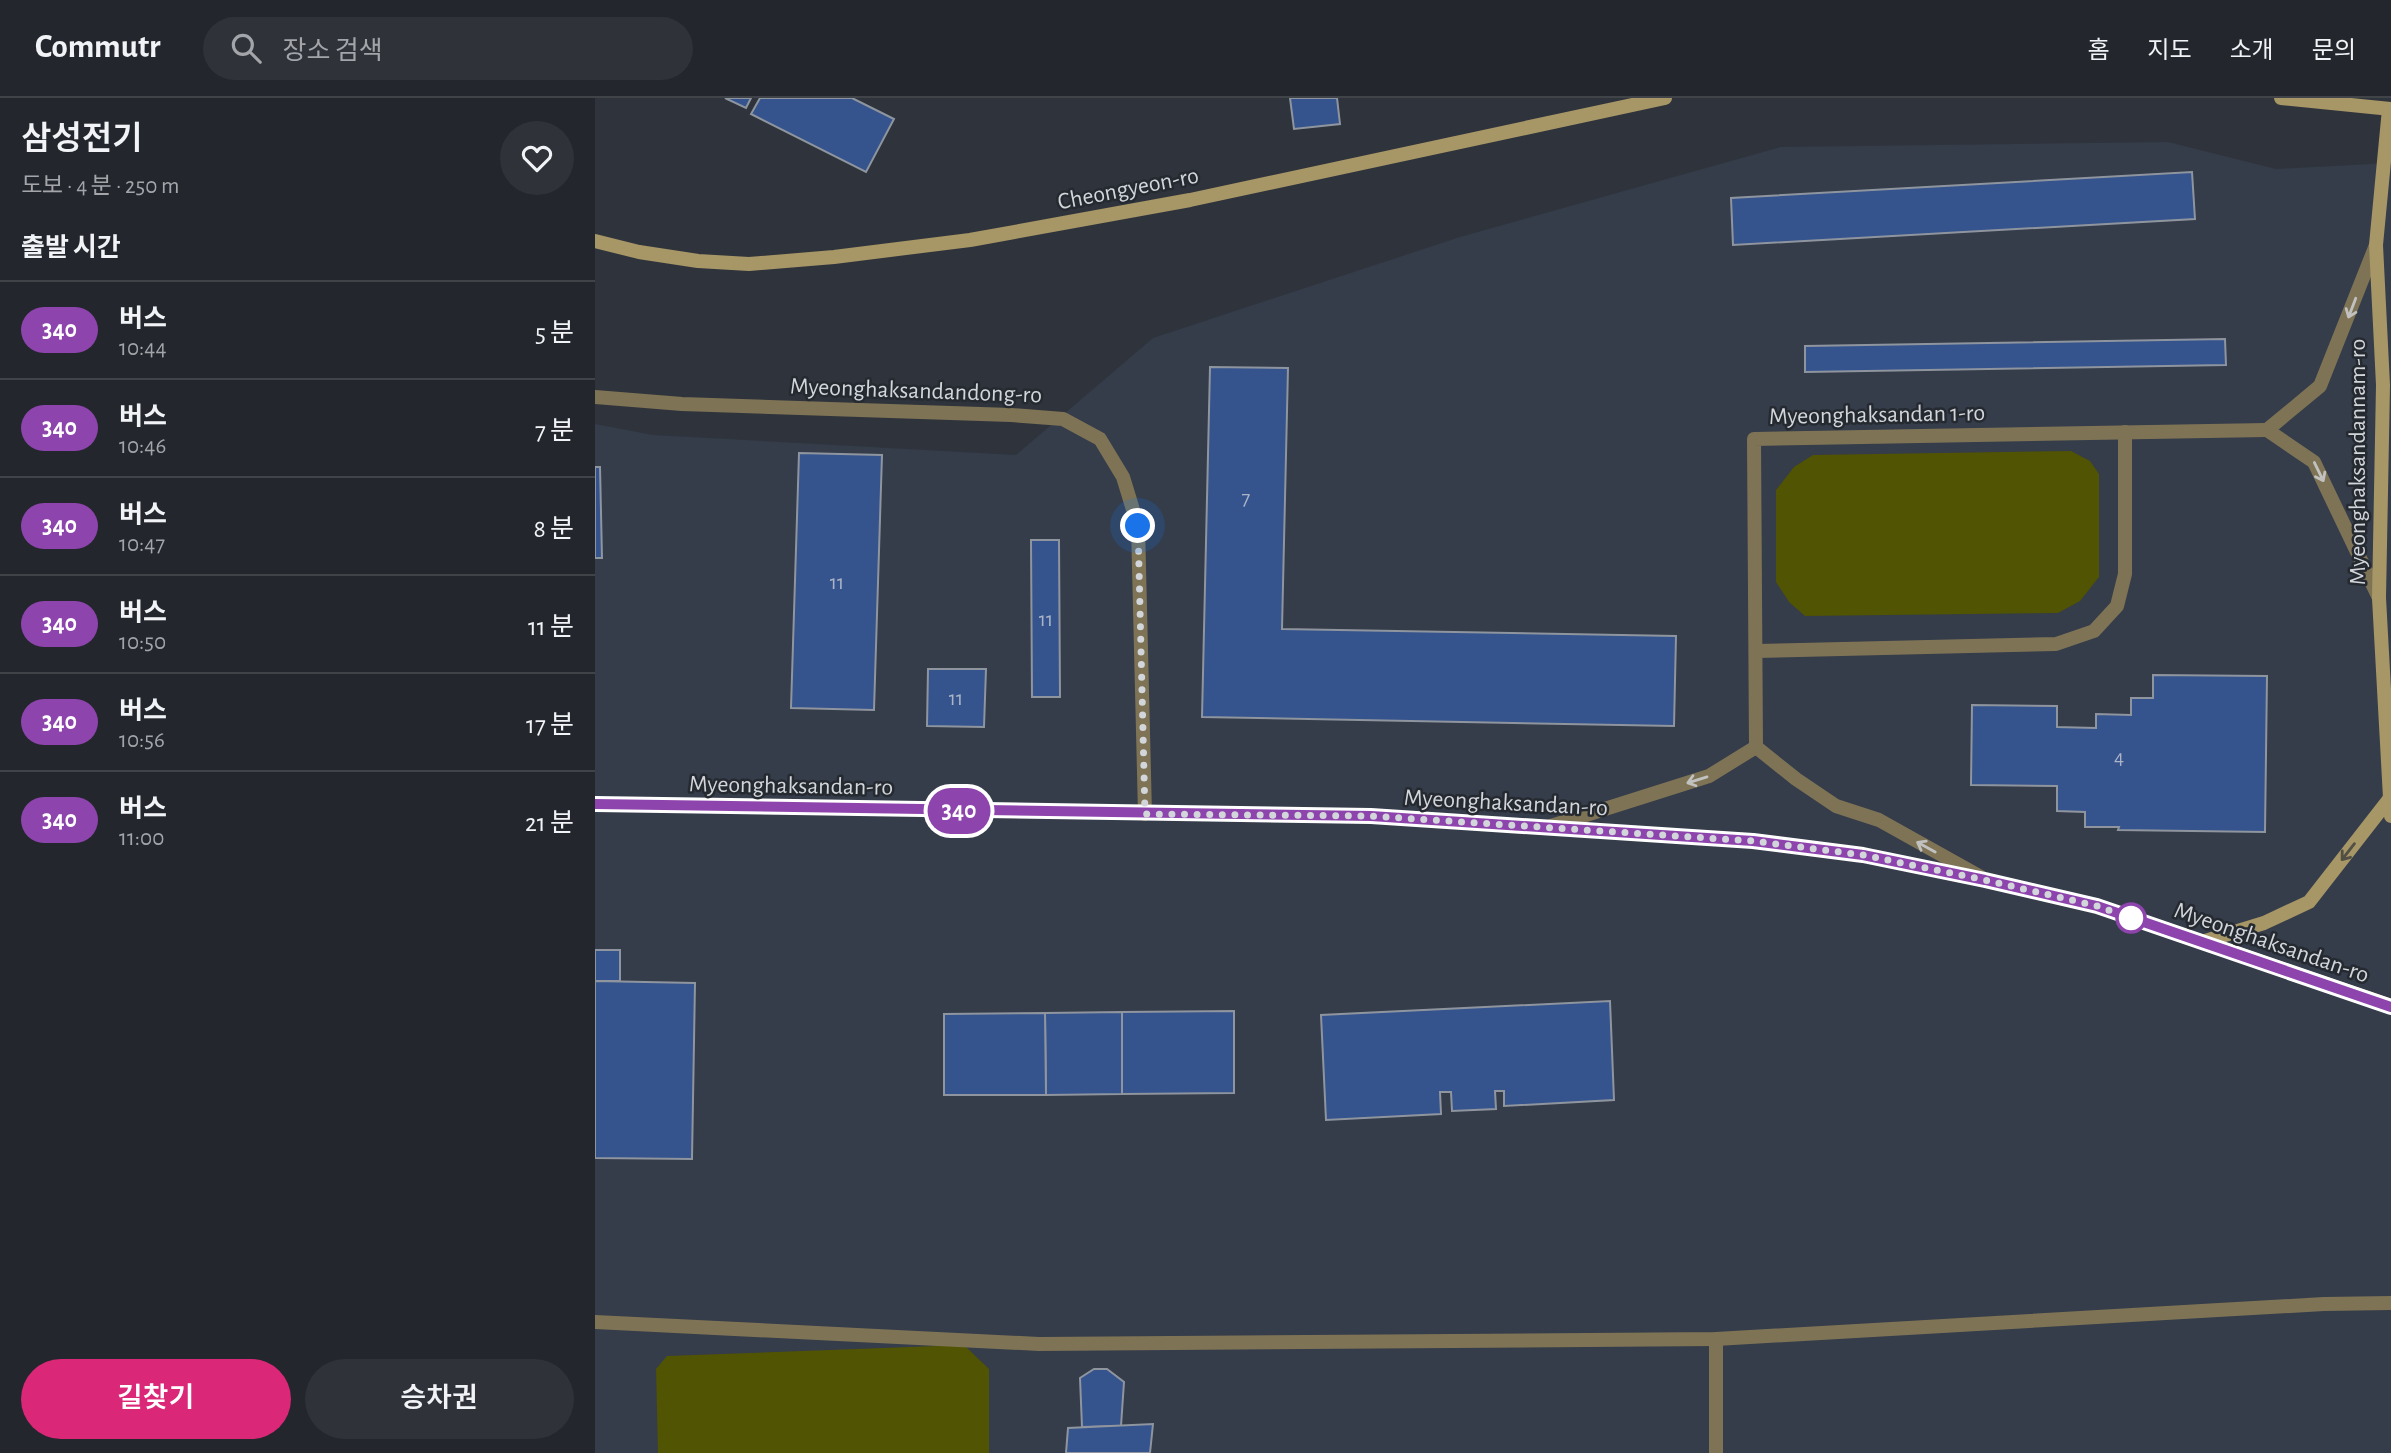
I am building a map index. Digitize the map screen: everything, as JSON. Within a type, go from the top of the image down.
[{"type":"street","name":"Cheongyeon-ro","points":[[595,241],[639,252],[698,261],[749,264],[835,257],[970,240],[1190,200],[1665,98]]},
{"type":"street","points":[[2281,98],[2390,109]]},
{"type":"street","name":"Myeonghaksandannam-ro","points":[[2390,109],[2376,245],[2387,390],[2379,598],[2391,816]]},
{"type":"street","points":[[2376,245],[2320,386],[2267,430],[2314,461],[2379,598]]},
{"type":"street","name":"Myeonghaksandandong-ro","points":[[595,397],[682,404],[1063,419],[1100,439],[1123,477],[1138,526],[1145,814]]},
{"type":"street","name":"Myeonghaksandan 1-ro","points":[[1756,747],[1754,439],[2267,430]]},
{"type":"street","points":[[1756,651],[2056,644],[2094,631],[2117,606],[2125,574],[2125,432]]},
{"type":"street","points":[[2383,676],[2391,661]]},
{"type":"street","points":[[1548,827],[1709,776],[1756,747],[1836,806],[1879,820],[1985,880]]},
{"type":"street","points":[[2202,942],[2264,923],[2309,902],[2390,798]]},
{"type":"street","name":"Myeonghaksandan-ro","points":[[595,804],[1371,816],[1753,841],[1863,855],[2097,906],[2391,1006]]},
{"type":"street","points":[[595,1322],[1039,1343],[1716,1339],[2324,1304],[2391,1303]]},
{"type":"street","points":[[1716,1339],[1716,1453]]},
{"type":"shaded area","points":[[2168,142],[2276,169],[2391,163],[2391,1453],[595,1453],[595,424],[653,435],[1016,455],[1153,338],[1460,237],[1781,147]]},
{"type":"shaded area","points":[[2071,451],[2090,461],[2099,474],[2099,577],[2080,601],[2058,613],[1805,616],[1789,602],[1776,582],[1776,490],[1794,467],[1813,455]]},
{"type":"shaded area","points":[[964,1345],[989,1369],[989,1453],[658,1453],[656,1369],[667,1356]]},
{"type":"building","points":[[725,98],[751,98],[746,108]]},
{"type":"building","points":[[760,98],[852,98],[894,119],[866,172],[751,114]]},
{"type":"building","points":[[1290,98],[1337,98],[1340,124],[1294,129]]},
{"type":"building","points":[[2192,172],[2195,219],[1733,245],[1731,198]]},
{"type":"building","points":[[2225,339],[2226,365],[1805,372],[1805,346]]},
{"type":"building","points":[[1210,367],[1288,368],[1282,629],[1676,636],[1674,726],[1202,717]]},
{"type":"building","points":[[799,453],[882,455],[874,710],[791,708]]},
{"type":"building","points":[[595,467],[600,467],[602,558],[595,558]]},
{"type":"building","points":[[1031,540],[1059,540],[1060,697],[1032,697]]},
{"type":"building","points":[[928,669],[986,669],[984,727],[927,726]]},
{"type":"building","points":[[2153,675],[2267,676],[2265,832],[2085,827],[2085,812],[2057,811],[2057,786],[1971,785],[1972,705],[2057,706],[2057,727],[2096,728],[2096,714],[2131,715],[2131,698],[2153,698]]},
{"type":"building","points":[[595,950],[620,950],[620,981],[595,981]]},
{"type":"building","points":[[595,981],[695,983],[692,1159],[595,1158]]},
{"type":"building","points":[[1610,1001],[1614,1100],[1504,1106],[1504,1091],[1495,1091],[1496,1109],[1452,1111],[1451,1092],[1440,1092],[1441,1114],[1326,1120],[1321,1015]]},
{"type":"building","points":[[1234,1011],[1234,1093],[1122,1094],[1122,1012]]},
{"type":"building","points":[[1122,1012],[1122,1094],[1046,1095],[1045,1013]]},
{"type":"building","points":[[1045,1013],[1046,1095],[944,1095],[944,1014]]},
{"type":"building","points":[[1094,1369],[1107,1369],[1124,1382],[1121,1426],[1082,1427],[1080,1378]]},
{"type":"building","points":[[1153,1424],[1150,1453],[1066,1453],[1068,1428]]},
{"type":"bus line","name":"340","points":[[595,804],[1371,816],[1753,841],[1863,855],[2097,906],[2391,1007]]},
{"type":"route","points":[[1138,526],[1145,814],[1371,816],[1753,841],[1888,860],[2097,906],[2131,918]]}]
